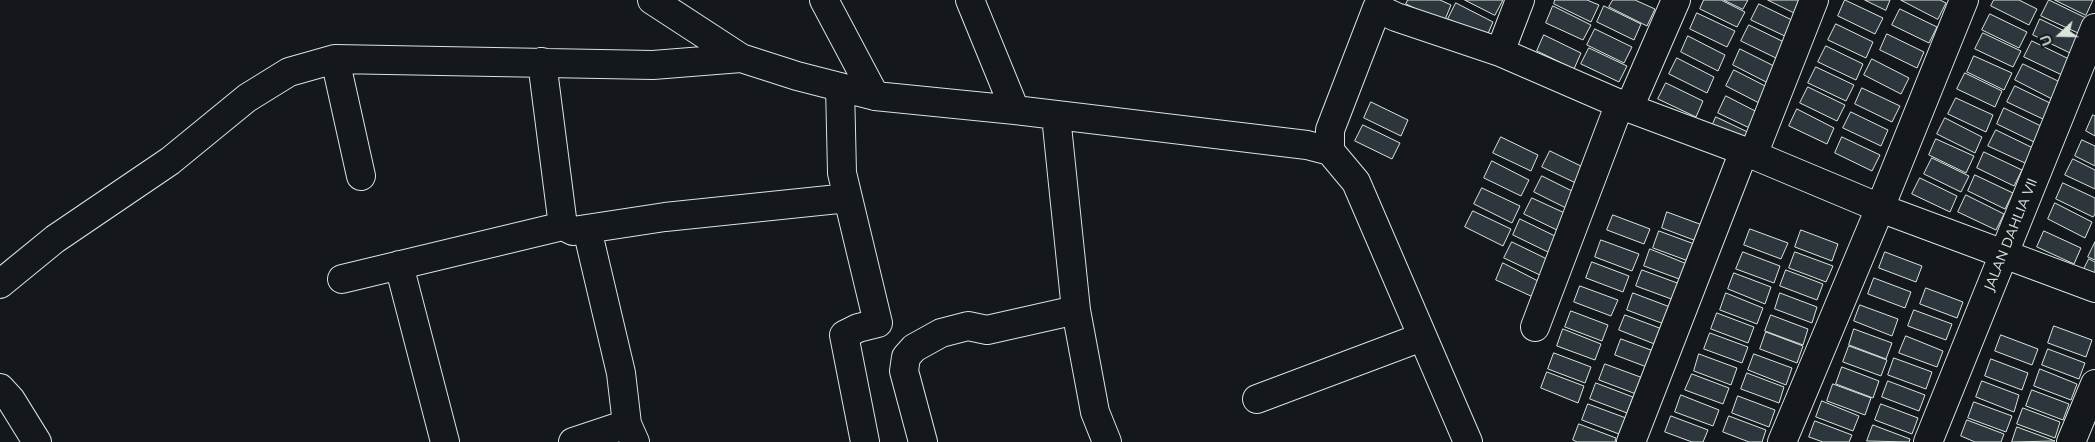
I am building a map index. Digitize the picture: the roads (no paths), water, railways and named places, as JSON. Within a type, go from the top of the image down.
[{"type":"street","points":[[652,0],[741,58],[797,76],[875,96],[1015,110],[1306,145],[1332,131],[1379,4],[1396,17],[1500,52],[1624,105],[1748,153],[1880,208],[2095,288]]},
{"type":"street","points":[[824,0],[875,96]]},
{"type":"street","points":[[970,0],[1015,110]]},
{"type":"street","points":[[1500,52],[1520,0]]},
{"type":"street","points":[[1536,326],[1624,105],[1676,0]]},
{"type":"street","points":[[1631,442],[1748,153],[1814,0]]},
{"type":"street","points":[[1782,442],[1880,208],[1964,0]]},
{"type":"street","name":"JALAN DAHLIA VII","points":[[1928,442],[2095,28]]},
{"type":"street","points":[[0,284],[55,239],[170,161],[247,98],[289,72],[335,59],[653,65],[741,58]]},
{"type":"street","points":[[335,59],[361,176]]},
{"type":"street","points":[[542,62],[575,228],[621,373],[631,433],[572,442]]},
{"type":"street","points":[[840,87],[842,173],[878,323],[858,328],[844,335],[865,442]]},
{"type":"street","points":[[1056,116],[1076,310],[1095,412],[1107,442]]},
{"type":"street","points":[[1332,131],[1356,182],[1468,442]]},
{"type":"street","points":[[342,279],[575,228],[665,216],[848,198]]},
{"type":"street","points":[[399,265],[445,442]]},
{"type":"street","points":[[923,442],[904,371],[906,357],[914,348],[941,333],[968,326],[987,330],[1076,310]]},
{"type":"street","points":[[1257,399],[1422,337]]},
{"type":"street","points":[[2071,442],[2095,384]]},
{"type":"street","points":[[0,388],[11,400],[38,442]]}]
